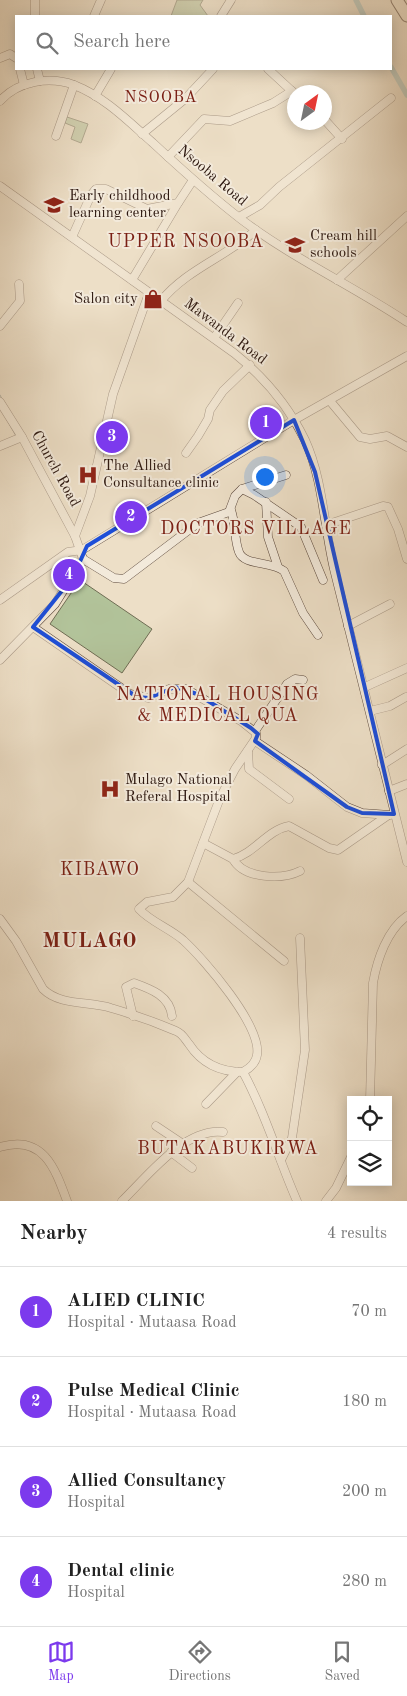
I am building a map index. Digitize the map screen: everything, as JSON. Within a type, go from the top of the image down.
[{"type":"highway","points":[[397,0],[407,16]]},
{"type":"street","points":[[35,0],[35,15]]},
{"type":"street","points":[[94,15],[101,0]]},
{"type":"street","points":[[222,15],[231,0]]},
{"type":"street","points":[[0,58],[10,54],[15,57]]},
{"type":"street","points":[[20,70],[24,85]]},
{"type":"street","points":[[37,70],[40,81]]},
{"type":"street","points":[[95,96],[110,70]]},
{"type":"street","points":[[142,134],[185,99],[212,70]]},
{"type":"street","points":[[269,70],[287,86]]},
{"type":"street","name":"Nsooba Road","points":[[0,101],[12,90],[24,85],[51,80],[74,85],[95,96],[116,110],[193,180],[256,230],[289,253],[407,322]]},
{"type":"street","points":[[56,136],[74,85]]},
{"type":"street","points":[[168,157],[204,119],[230,121],[287,95]]},
{"type":"street","points":[[239,217],[260,205],[279,187],[342,139],[391,98]]},
{"type":"street","points":[[332,128],[342,139]]},
{"type":"street","points":[[132,280],[193,180]]},
{"type":"street","name":"Mawanda Road","points":[[0,186],[250,365],[266,382],[294,420],[309,450],[348,626],[365,687],[389,792],[390,815],[398,828],[407,862]]},
{"type":"street","points":[[72,237],[91,195],[96,189],[106,189],[147,209],[178,203]]},
{"type":"street","points":[[337,280],[407,216]]},
{"type":"street","points":[[161,301],[185,277],[239,245],[256,230]]},
{"type":"street","points":[[0,326],[20,301],[19,284]]},
{"type":"street","points":[[75,536],[90,496],[113,394],[149,293]]},
{"type":"street","points":[[214,338],[238,303]]},
{"type":"street","points":[[0,660],[55,604],[83,554],[294,420],[407,356]]},
{"type":"street","points":[[186,453],[198,436],[210,410],[223,391],[250,365]]},
{"type":"street","points":[[330,401],[360,438],[370,439],[387,436],[407,447]]},
{"type":"street","name":"Church Road","points":[[0,402],[22,437],[83,554]]},
{"type":"street","points":[[0,446],[22,437]]},
{"type":"street","points":[[280,568],[243,560],[237,546],[236,525],[231,510],[235,496],[242,490],[286,475]]},
{"type":"street","points":[[242,490],[266,502],[301,527],[324,580]]},
{"type":"street","points":[[266,502],[268,537],[280,568],[303,612],[318,635]]},
{"type":"street","points":[[326,526],[385,506],[390,509],[407,559]]},
{"type":"street","points":[[0,600],[72,550],[83,554],[114,578],[124,579],[198,523],[231,510]]},
{"type":"street","points":[[398,529],[407,526]]},
{"type":"street","points":[[348,626],[390,604]]},
{"type":"street","points":[[33,628],[130,694],[149,698],[169,688],[186,689],[255,731],[257,736],[230,778],[188,882],[173,897],[147,902],[139,909],[182,940],[235,1002],[256,1040],[258,1049],[255,1061],[240,1072],[206,1104]]},
{"type":"street","points":[[365,687],[407,668]]},
{"type":"street","points":[[255,731],[287,684],[295,680],[303,680]]},
{"type":"street","points":[[370,712],[390,706],[406,697]]},
{"type":"street","points":[[255,741],[306,775],[347,807],[362,813],[390,815]]},
{"type":"street","points":[[382,765],[407,749]]},
{"type":"street","points":[[248,751],[249,769],[288,799]]},
{"type":"street","points":[[389,792],[407,784]]},
{"type":"street","points":[[233,859],[243,856],[278,829],[289,826],[329,848],[338,850],[390,815]]},
{"type":"street","points":[[398,828],[407,824]]},
{"type":"street","points":[[203,843],[233,859],[237,865],[258,874],[291,875],[300,871]]},
{"type":"street","points":[[188,882],[232,916],[284,961]]},
{"type":"street","points":[[370,1096],[373,984],[376,968],[385,945],[407,916]]},
{"type":"street","points":[[0,919],[16,941],[39,982],[49,995],[62,1001],[87,1002],[111,1008],[177,1031],[208,1065],[240,1072],[261,1108],[275,1150],[281,1160],[296,1201]]},
{"type":"street","points":[[281,1160],[292,1138],[305,1050],[300,938]]},
{"type":"street","points":[[133,1016],[126,987],[134,983],[165,998],[171,1008],[172,1016]]},
{"type":"street","points":[[156,1126],[183,1144]]},
{"type":"street","points":[[122,1201],[171,1152],[183,1144],[216,1132],[223,1132]]},
{"type":"street","points":[[0,1148],[26,1145],[42,1153],[56,1170],[67,1201]]},
{"type":"street","points":[[171,1152],[192,1168]]},
{"type":"street","points":[[326,1201],[347,1174]]},
{"type":"highlighted area","points":[[294,420],[315,472],[394,814],[362,813],[347,807],[255,741],[258,734],[251,728],[197,694],[175,687],[149,698],[137,697],[33,627],[73,577],[87,546]]},
{"type":"green space","points":[[177,0],[203,0],[200,5],[207,15],[171,15]]},
{"type":"green space","points":[[67,117],[88,124],[81,143],[71,139],[75,127],[65,123]]},
{"type":"green space","points":[[80,580],[152,629],[122,673],[50,624]]},
{"type":"waterway","points":[[356,0],[364,15]]},
{"type":"waterway","points":[[392,69],[407,95]]},
{"type":"waterway","points":[[0,395],[3,401]]},
{"type":"waterway","points":[[7,420],[16,436]]},
{"type":"place","name":"Early childhood learning center","points":[[54,205]]},
{"type":"place","name":"Cream hill schools","points":[[295,245]]},
{"type":"place","name":"Salon city","points":[[153,299]]},
{"type":"place","name":"ALIED CLINIC","points":[[266,423]]},
{"type":"place","name":"Allied Consultancy","points":[[112,437]]},
{"type":"place","name":"The Allied Consultance clinic","points":[[88,475]]},
{"type":"place","name":"Pulse Medical Clinic","points":[[131,517]]},
{"type":"place","name":"Dental clinic","points":[[69,575]]},
{"type":"place","name":"Mulago National Referal Hospital","points":[[110,789]]},
{"type":"district","name":"NSOOBA","points":[[161,98]]},
{"type":"district","name":"UPPER NSOOBA","points":[[186,242]]},
{"type":"district","name":"DOCTORS VILLAGE","points":[[256,529]]},
{"type":"district","name":"NATIONAL HOUSING & MEDICAL QUA","points":[[218,705]]},
{"type":"district","name":"KIBAWO","points":[[100,870]]},
{"type":"district","name":"MULAGO","points":[[90,942]]},
{"type":"district","name":"BUTAKABUKIRWA","points":[[228,1149]]}]
